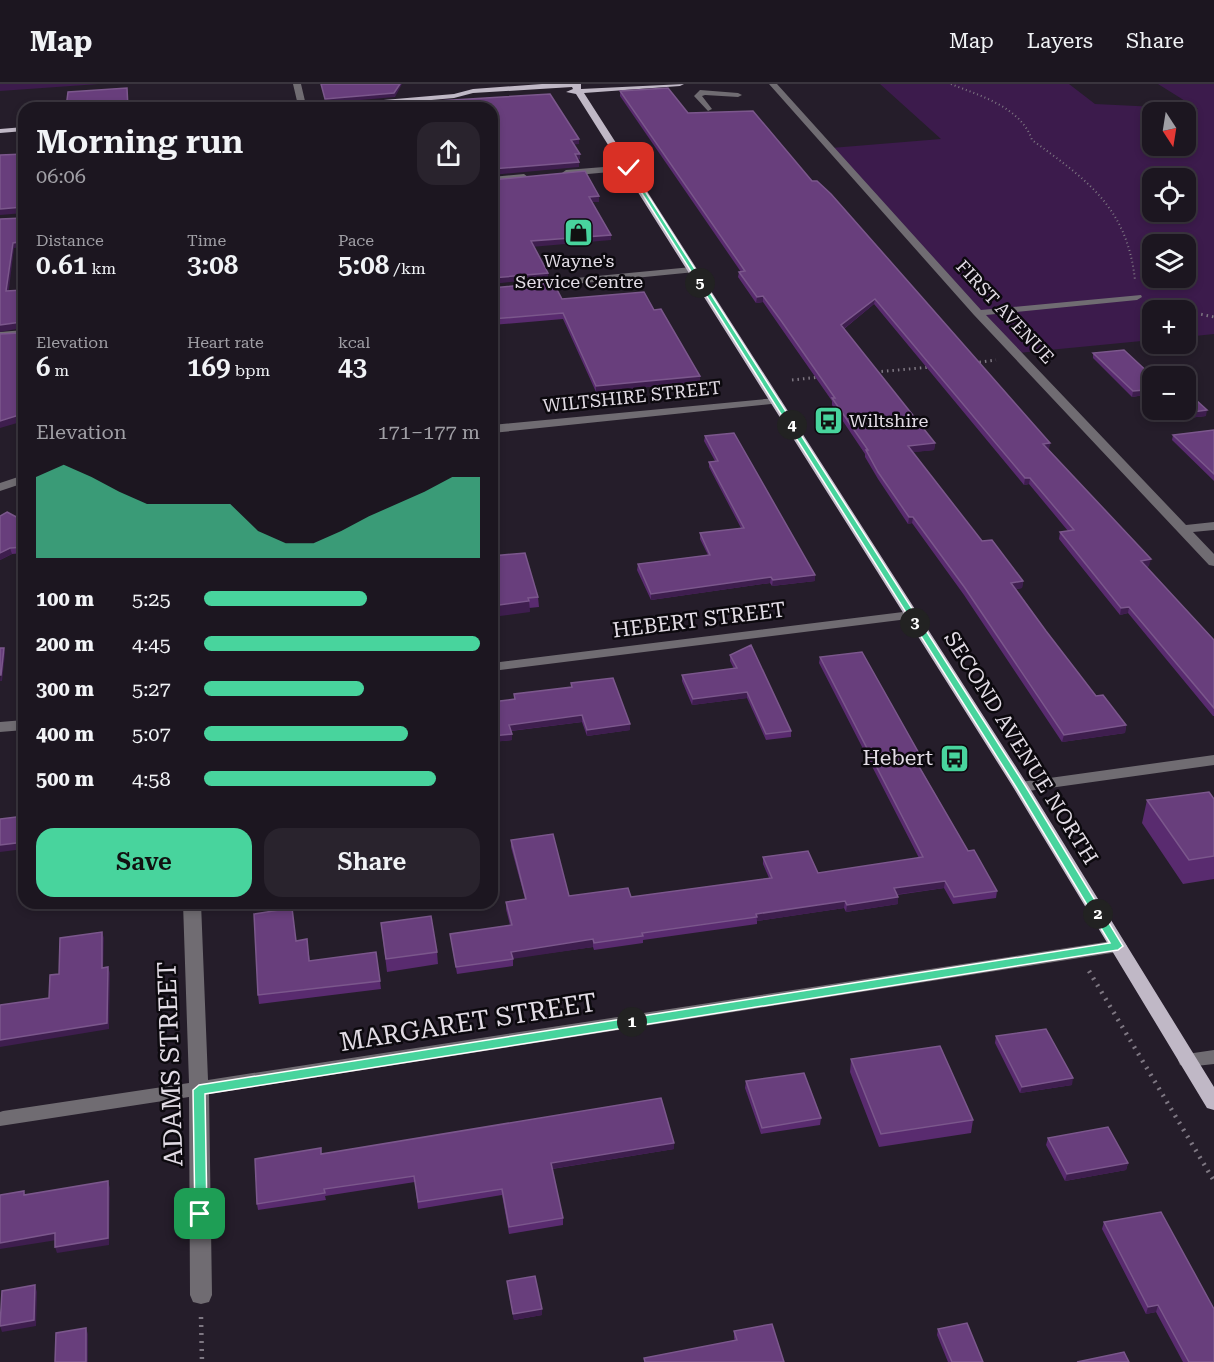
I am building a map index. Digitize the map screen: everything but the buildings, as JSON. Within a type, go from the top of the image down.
[{"type":"main road","points":[[401,102],[454,96],[480,98],[576,86],[680,84]]},
{"type":"main road","name":"SECOND AVENUE NORTH","points":[[576,86],[1021,787],[1214,1103]]},
{"type":"main road","points":[[0,131],[18,130]]},
{"type":"street","points":[[297,84],[301,102]]},
{"type":"street","name":"FIRST AVENUE","points":[[773,84],[978,313],[1214,562]]},
{"type":"street","points":[[708,109],[698,96],[700,93],[718,92],[738,95]]},
{"type":"street","points":[[560,174],[629,168]]},
{"type":"street","points":[[498,179],[538,176]]},
{"type":"street","points":[[527,286],[692,270]]},
{"type":"street","points":[[978,313],[1137,297]]},
{"type":"street","points":[[0,335],[18,334]]},
{"type":"street","name":"WILTSHIRE STREET","points":[[498,428],[776,401]]},
{"type":"street","points":[[0,487],[18,480]]},
{"type":"street","points":[[1184,529],[1214,526]]},
{"type":"street","name":"HEBERT STREET","points":[[498,666],[911,615]]},
{"type":"street","points":[[0,727],[18,725]]},
{"type":"street","points":[[1021,787],[1212,763]]},
{"type":"street","name":"ADAMS STREET","points":[[192,909],[199,1090],[201,1295]]},
{"type":"street","name":"MARGARET STREET","points":[[3,1119],[1118,946]]},
{"type":"street","points":[[1187,1060],[1214,1057]]},
{"type":"path","points":[[951,84],[1007,110],[1023,121],[1031,131],[1032,140],[1086,180],[1106,202],[1132,251],[1137,297],[1147,300]]},
{"type":"path","points":[[1196,314],[1214,317]]},
{"type":"path","points":[[964,364],[1021,358]]},
{"type":"path","points":[[872,372],[941,366]]},
{"type":"path","points":[[792,380],[827,376]]},
{"type":"path","points":[[1077,952],[1214,1181]]},
{"type":"path","points":[[201,1295],[202,1362]]},
{"type":"shaded area","points":[[0,84],[99,84],[0,91]]},
{"type":"shaded area","points":[[880,84],[1069,84],[1095,104],[1142,106],[1142,156],[1196,156],[1196,109],[1198,109],[1196,102],[1187,102],[1158,84],[1214,84],[1214,334],[1196,336],[1196,300],[1142,300],[1142,341],[1018,353],[831,148],[941,139]]},
{"type":"place","name":"Wayne's Service Centre","points":[[579,232]]},
{"type":"place","name":"Wiltshire","points":[[828,421]]},
{"type":"place","name":"Hebert","points":[[954,758]]},
{"type":"route","points":[[200,1214],[199,1090],[1118,946],[1021,787],[629,168]]}]
